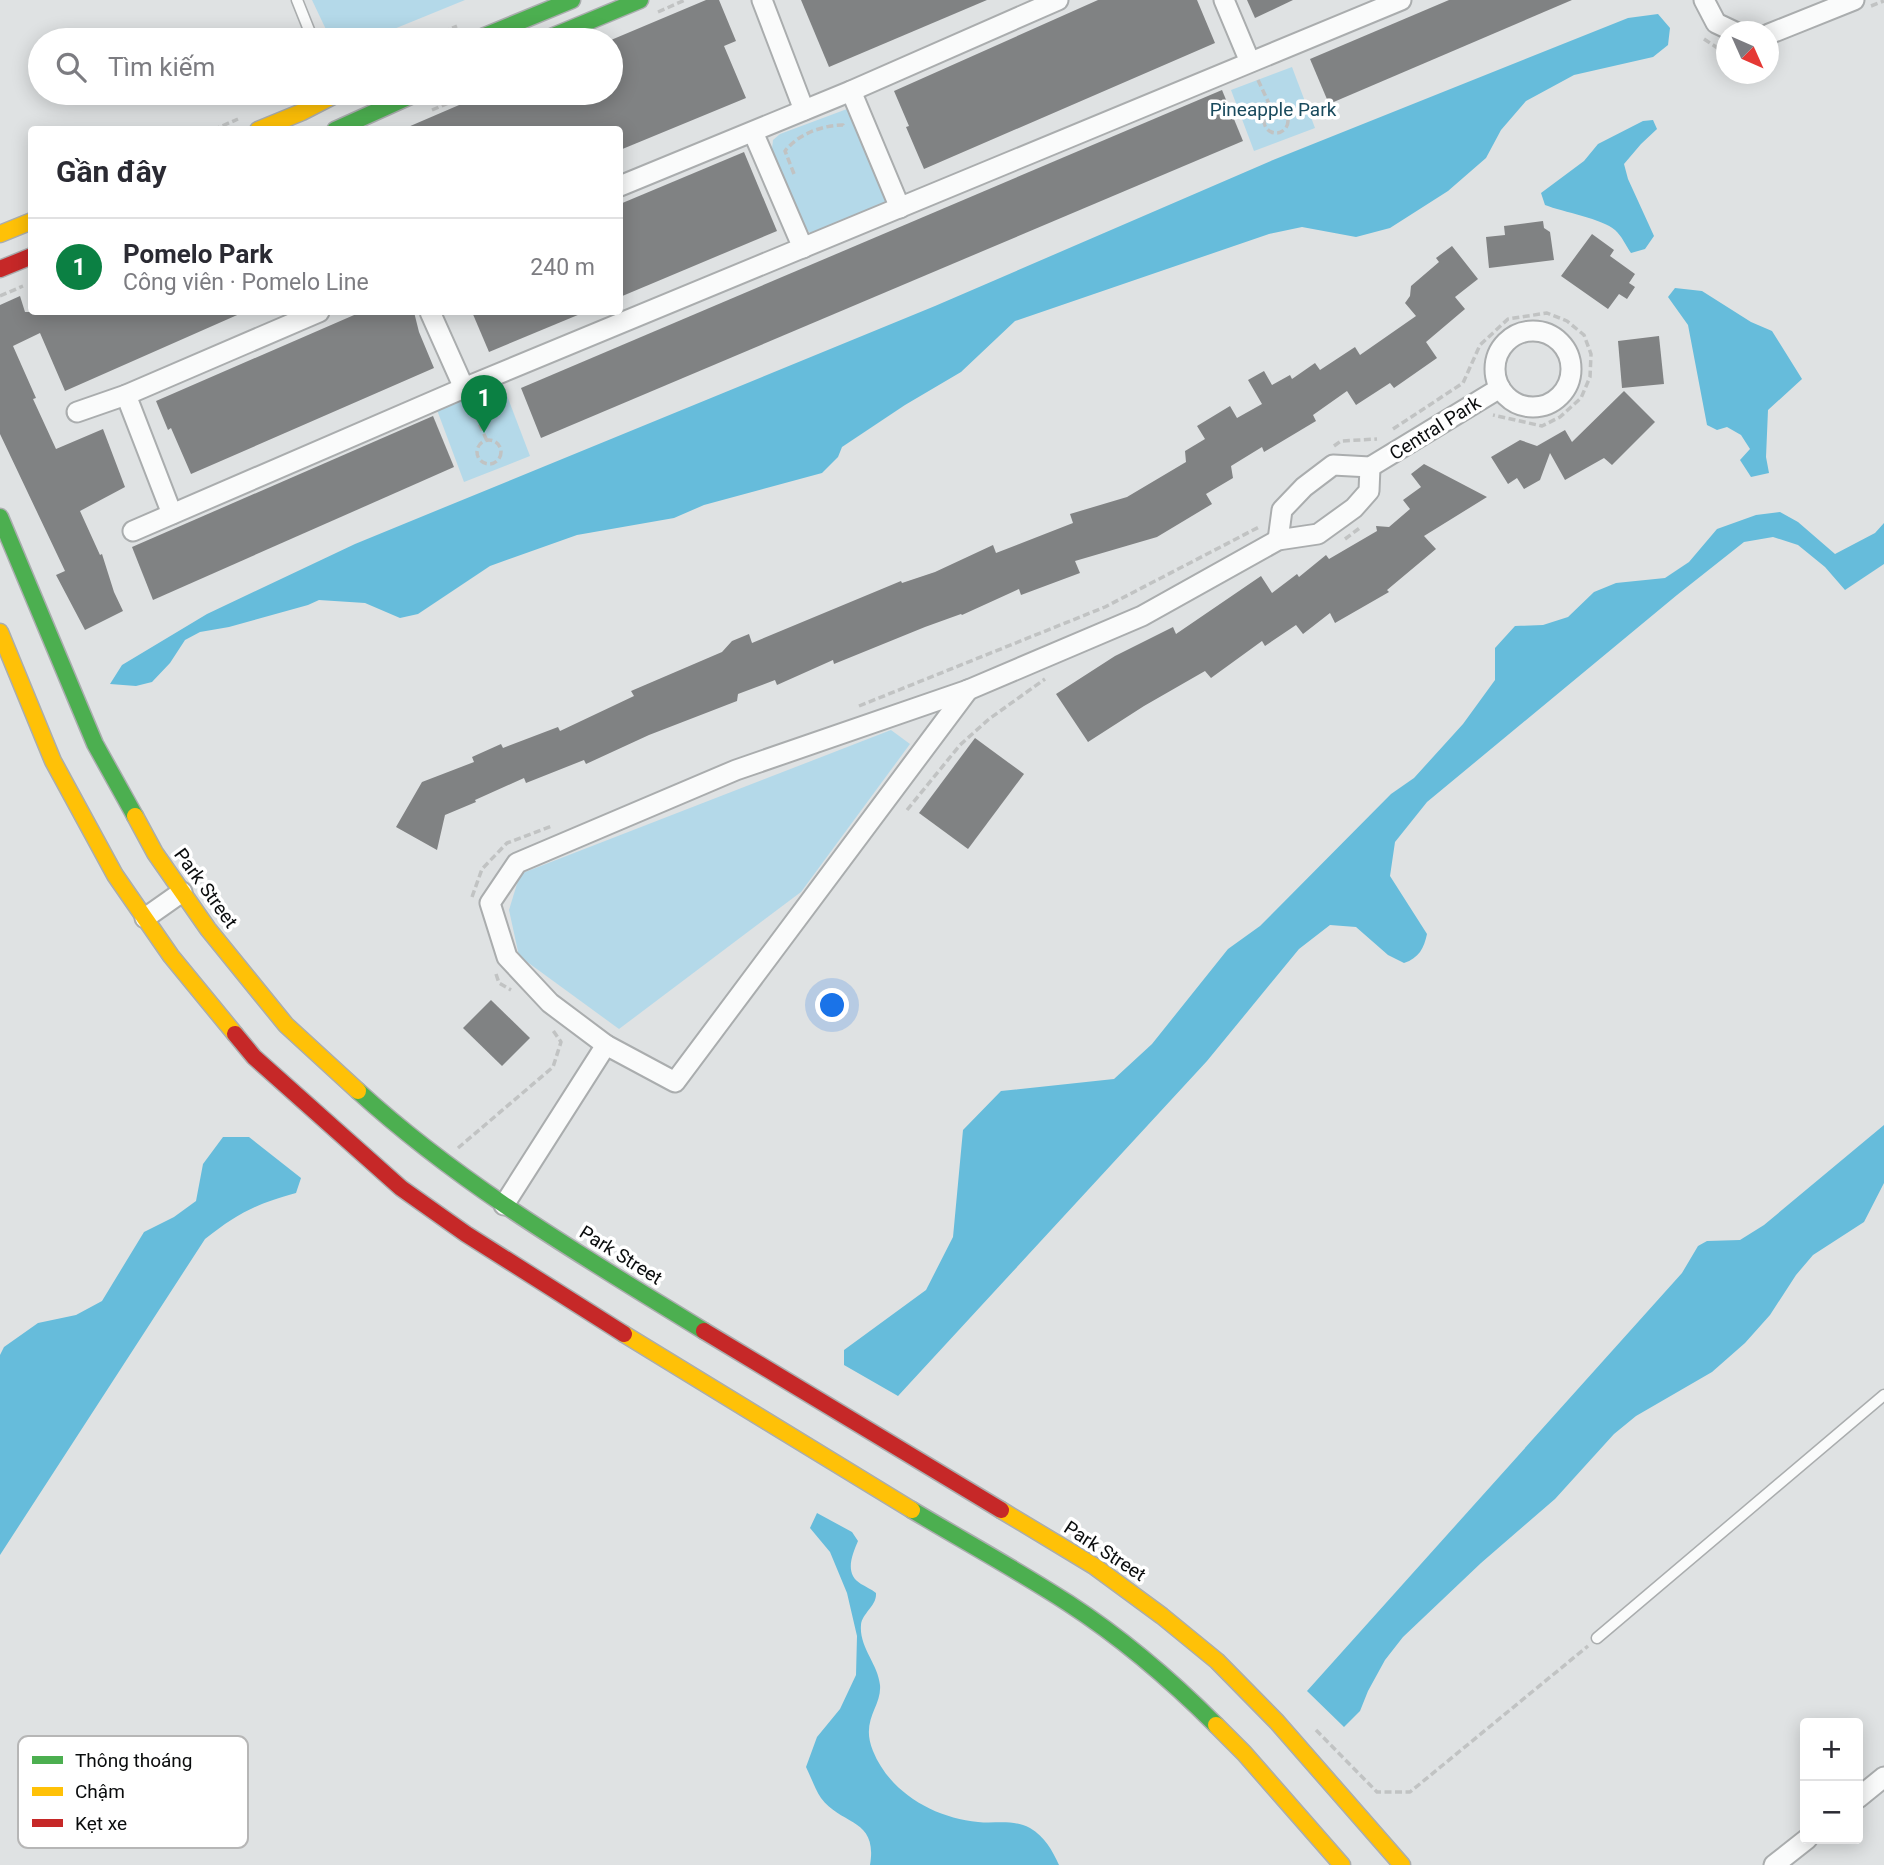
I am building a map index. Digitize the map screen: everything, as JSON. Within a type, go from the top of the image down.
[{"type":"street","points":[[504,28],[572,0]]},
{"type":"street","points":[[573,28],[640,0]]},
{"type":"street","points":[[762,0],[804,110]]},
{"type":"street","points":[[623,186],[851,91],[1058,0]]},
{"type":"street","points":[[1224,0],[1250,62]]},
{"type":"street","points":[[133,531],[464,388],[1401,0]]},
{"type":"street","points":[[1704,0],[1716,23]]},
{"type":"street","points":[[1779,30],[1854,0]]},
{"type":"street","points":[[851,91],[900,208]]},
{"type":"street","points":[[267,126],[314,105]]},
{"type":"street","points":[[340,105],[345,126]]},
{"type":"street","points":[[350,126],[393,105]]},
{"type":"street","points":[[753,132],[803,248]]},
{"type":"street","points":[[0,234],[28,223]]},
{"type":"street","points":[[0,269],[28,258]]},
{"type":"street","points":[[77,412],[126,396],[312,315]]},
{"type":"street","points":[[431,315],[464,388]]},
{"type":"street","name":"Central Park","points":[[1370,467],[1369,491],[1354,508],[1318,534],[1278,540],[1282,510],[1304,487],[1333,466],[1370,467],[1500,388]]},
{"type":"street","points":[[126,396],[172,514]]},
{"type":"street","name":"Park Street","points":[[0,517],[95,744],[155,853],[208,929],[286,1025],[429,1152],[625,1288],[1094,1566],[1162,1616],[1217,1661],[1277,1721],[1402,1865]]},
{"type":"street","points":[[968,690],[675,1082],[606,1045],[550,1003],[507,957],[489,903],[517,863],[736,770],[968,690],[1142,616],[1278,540]]},
{"type":"street","points":[[0,632],[54,761],[115,875],[171,956],[254,1057],[401,1188],[466,1234],[606,1317],[797,1441],[1069,1604],[1132,1650],[1185,1694],[1244,1753],[1342,1865]]},
{"type":"street","points":[[145,918],[183,892]]},
{"type":"street","points":[[504,1205],[606,1045]]},
{"type":"street","points":[[1863,1794],[1884,1777]]},
{"type":"street","points":[[1774,1865],[1801,1844]]},
{"type":"lane","points":[[297,0],[308,28]]},
{"type":"lane","points":[[1597,1638],[1884,1395]]},
{"type":"path","points":[[1250,62],[1272,110]]},
{"type":"path","points":[[1272,110],[1282,111],[1287,116],[1288,124],[1281,132],[1273,133],[1265,125],[1266,117],[1272,110]]},
{"type":"path","points":[[795,179],[786,151],[794,139],[829,125],[844,125],[849,137]]},
{"type":"path","points":[[0,296],[28,284]]},
{"type":"path","points":[[1330,449],[1341,441],[1376,440],[1463,383],[1480,345],[1508,319],[1547,313],[1567,321],[1584,335],[1591,354],[1590,377],[1581,398],[1560,417],[1542,426],[1488,414]]},
{"type":"path","points":[[464,388],[487,441]]},
{"type":"path","points":[[487,441],[498,444],[501,451],[500,458],[494,463],[486,464],[478,456],[480,445],[487,441]]},
{"type":"path","points":[[1337,545],[1356,533],[1363,524]]},
{"type":"path","points":[[852,709],[1105,607],[1261,525]]},
{"type":"path","points":[[907,810],[960,745],[989,719],[1056,672]]},
{"type":"path","points":[[475,907],[471,894],[482,869],[507,843],[558,823]]},
{"type":"path","points":[[495,970],[499,983],[510,990]]},
{"type":"path","points":[[457,1149],[553,1067],[561,1042],[547,1023]]},
{"type":"path","points":[[1555,1672],[1597,1638]]},
{"type":"green space","points":[[312,0],[465,0],[396,28],[325,28]]},
{"type":"green space","name":"Pineapple Park","points":[[1292,67],[1315,128],[1254,151],[1231,90]]},
{"type":"green space","points":[[847,109],[855,116],[888,197],[887,206],[813,234],[806,230],[772,149],[773,140],[780,134]]},
{"type":"green space","points":[[503,385],[530,456],[464,482],[437,410]]},
{"type":"green space","points":[[891,730],[910,744],[801,892],[619,1029],[519,956],[509,910],[520,874]]},
{"type":"water","points":[[1658,14],[1670,28],[1668,45],[1653,57],[1574,75],[1526,101],[1501,130],[1486,158],[1448,191],[1390,228],[1356,237],[1302,227],[1269,234],[1015,321],[961,372],[842,447],[838,457],[822,473],[704,505],[674,518],[577,535],[490,566],[418,614],[400,618],[365,603],[319,600],[229,627],[200,632],[185,640],[170,663],[152,682],[136,686],[110,684],[122,665],[207,614],[355,544],[935,306],[1273,160],[1628,18]]},
{"type":"water","points":[[1653,120],[1657,129],[1624,164],[1654,236],[1645,249],[1631,253],[1620,235],[1609,226],[1545,205],[1541,193],[1584,161],[1598,144],[1643,121]]},
{"type":"water","points":[[1675,288],[1702,291],[1751,322],[1772,331],[1802,379],[1768,410],[1766,457],[1769,473],[1751,477],[1740,460],[1750,449],[1741,435],[1727,427],[1717,430],[1707,425],[1688,325],[1668,297]]},
{"type":"water","points":[[1780,512],[1798,522],[1835,554],[1875,533],[1884,523],[1884,564],[1845,590],[1825,567],[1798,545],[1773,537],[1744,542],[1427,802],[1395,842],[1390,876],[1427,934],[1417,955],[1404,963],[1388,955],[1356,927],[1330,925],[1299,949],[1207,1061],[898,1396],[844,1365],[844,1350],[926,1290],[953,1237],[963,1130],[1001,1091],[1114,1079],[1152,1044],[1228,949],[1260,926],[1391,794],[1414,778],[1463,724],[1495,680],[1495,648],[1515,626],[1543,625],[1568,617],[1594,592],[1616,583],[1665,578],[1689,562],[1717,529],[1756,515]]},
{"type":"water","points":[[1884,1125],[1884,1183],[1864,1222],[1813,1255],[1796,1275],[1770,1315],[1745,1343],[1712,1372],[1636,1416],[1614,1434],[1555,1499],[1481,1563],[1403,1637],[1385,1660],[1360,1711],[1344,1727],[1307,1691],[1682,1273],[1698,1246],[1707,1241],[1740,1240],[1764,1225]]},
{"type":"water","points":[[223,1137],[249,1137],[301,1178],[296,1193],[248,1210],[205,1239],[0,1555],[0,1355],[4,1347],[38,1323],[76,1315],[102,1301],[144,1232],[174,1217],[196,1201],[203,1164]]},
{"type":"water","points":[[817,1513],[852,1532],[858,1541],[851,1570],[856,1580],[876,1593],[874,1602],[862,1621],[861,1633],[879,1677],[880,1693],[869,1731],[873,1751],[881,1766],[902,1791],[930,1809],[962,1820],[1011,1823],[1030,1828],[1048,1844],[1059,1865],[870,1865],[871,1850],[864,1831],[829,1807],[821,1798],[806,1767],[817,1737],[840,1709],[856,1675],[857,1636],[847,1593],[830,1552],[810,1528]]},
{"type":"building","points":[[706,0],[719,0],[736,41],[724,46],[746,98],[623,149],[623,126],[410,126],[459,105],[623,105],[623,35]]},
{"type":"building","points":[[801,0],[987,0],[829,67]]},
{"type":"building","points":[[1098,0],[1197,0],[1215,43],[924,169],[894,91]]},
{"type":"building","points":[[1247,0],[1293,0],[1255,18]]},
{"type":"building","points":[[1449,0],[1572,0],[1329,104],[1310,59]]},
{"type":"building","points":[[1222,90],[1243,141],[541,438],[521,388]]},
{"type":"building","points":[[744,152],[777,231],[623,296],[623,203]]},
{"type":"building","points":[[1543,221],[1544,228],[1550,232],[1554,260],[1489,268],[1486,237],[1505,235],[1504,226]]},
{"type":"building","points":[[1592,234],[1614,250],[1610,256],[1635,274],[1629,283],[1635,287],[1627,299],[1619,294],[1608,309],[1561,276]]},
{"type":"building","points":[[1452,246],[1478,279],[1455,297],[1465,309],[1426,342],[1437,358],[1394,388],[1390,383],[1356,405],[1347,391],[1313,415],[1316,421],[1264,452],[1262,447],[1231,466],[1233,478],[1206,494],[1212,504],[1157,537],[1075,561],[1080,573],[1021,595],[1019,589],[962,615],[834,664],[833,660],[777,685],[775,680],[738,694],[737,701],[649,735],[586,764],[584,760],[526,783],[524,778],[445,815],[437,850],[396,827],[422,782],[474,762],[472,757],[501,744],[503,748],[558,727],[560,731],[634,696],[631,691],[722,652],[732,641],[749,634],[752,643],[901,581],[902,583],[935,572],[993,545],[996,553],[1073,523],[1070,514],[1127,497],[1186,462],[1185,451],[1205,439],[1197,426],[1230,406],[1237,418],[1262,404],[1248,380],[1264,371],[1272,385],[1290,375],[1292,379],[1315,363],[1320,370],[1355,347],[1360,355],[1416,316],[1405,303],[1410,296],[1411,286],[1439,262],[1436,258]]},
{"type":"building","points":[[20,296],[28,315],[237,315],[65,391],[40,333],[13,346],[56,449],[103,429],[125,487],[80,511],[100,555],[102,554],[123,611],[85,630],[56,575],[65,571],[0,434],[0,305]]},
{"type":"building","points":[[354,315],[415,315],[434,368],[191,474],[156,401]]},
{"type":"building","points":[[473,315],[578,315],[489,352]]},
{"type":"building","points":[[1659,336],[1664,384],[1622,388],[1618,341]]},
{"type":"building","points":[[1624,391],[1655,422],[1612,465],[1604,458],[1565,480],[1550,453],[1540,480],[1524,489],[1517,478],[1508,484],[1491,457],[1520,440],[1537,446],[1565,430],[1572,442]]},
{"type":"building","points":[[433,416],[454,467],[153,600],[132,547]]},
{"type":"building","points":[[1424,464],[1487,497],[1424,536],[1436,549],[1387,590],[1389,592],[1335,623],[1330,613],[1303,634],[1296,625],[1265,646],[1262,641],[1211,678],[1205,671],[1088,742],[1056,694],[1115,656],[1173,627],[1176,634],[1261,576],[1272,593],[1297,574],[1299,577],[1326,555],[1329,559],[1377,531],[1376,526],[1389,527],[1410,509],[1403,500],[1421,487],[1411,474]]},
{"type":"building","points":[[975,738],[1024,774],[968,849],[919,813]]},
{"type":"building","points":[[491,1000],[530,1038],[502,1066],[463,1028]]},
{"type":"traffic: fast","points":[[504,28],[572,0]]},
{"type":"traffic: fast","points":[[573,28],[640,0]]},
{"type":"traffic: fast","points":[[344,126],[390,105]]},
{"type":"traffic: fast","points":[[0,517],[95,744],[135,816]]},
{"type":"traffic: fast","points":[[358,1091],[439,1158],[525,1219],[704,1331]]},
{"type":"traffic: fast","points":[[912,1510],[1029,1579],[1108,1630],[1216,1725]]},
{"type":"traffic: slow","points":[[268,126],[316,105]]},
{"type":"traffic: slow","points":[[0,234],[28,223]]},
{"type":"traffic: slow","points":[[0,632],[53,761],[115,875],[171,956],[235,1034]]},
{"type":"traffic: slow","points":[[135,816],[155,853],[208,929],[286,1025],[358,1091]]},
{"type":"traffic: slow","points":[[624,1334],[912,1510]]},
{"type":"traffic: slow","points":[[1001,1510],[1094,1566],[1217,1661],[1277,1722],[1402,1865]]},
{"type":"traffic: slow","points":[[1216,1725],[1342,1865]]},
{"type":"traffic: jam","points":[[0,269],[28,258]]},
{"type":"traffic: jam","points":[[235,1034],[254,1057],[401,1188],[466,1234],[624,1334]]},
{"type":"traffic: jam","points":[[704,1331],[1001,1510]]},
{"type":"place","name":"Pomelo Park","points":[[484,433]]}]
